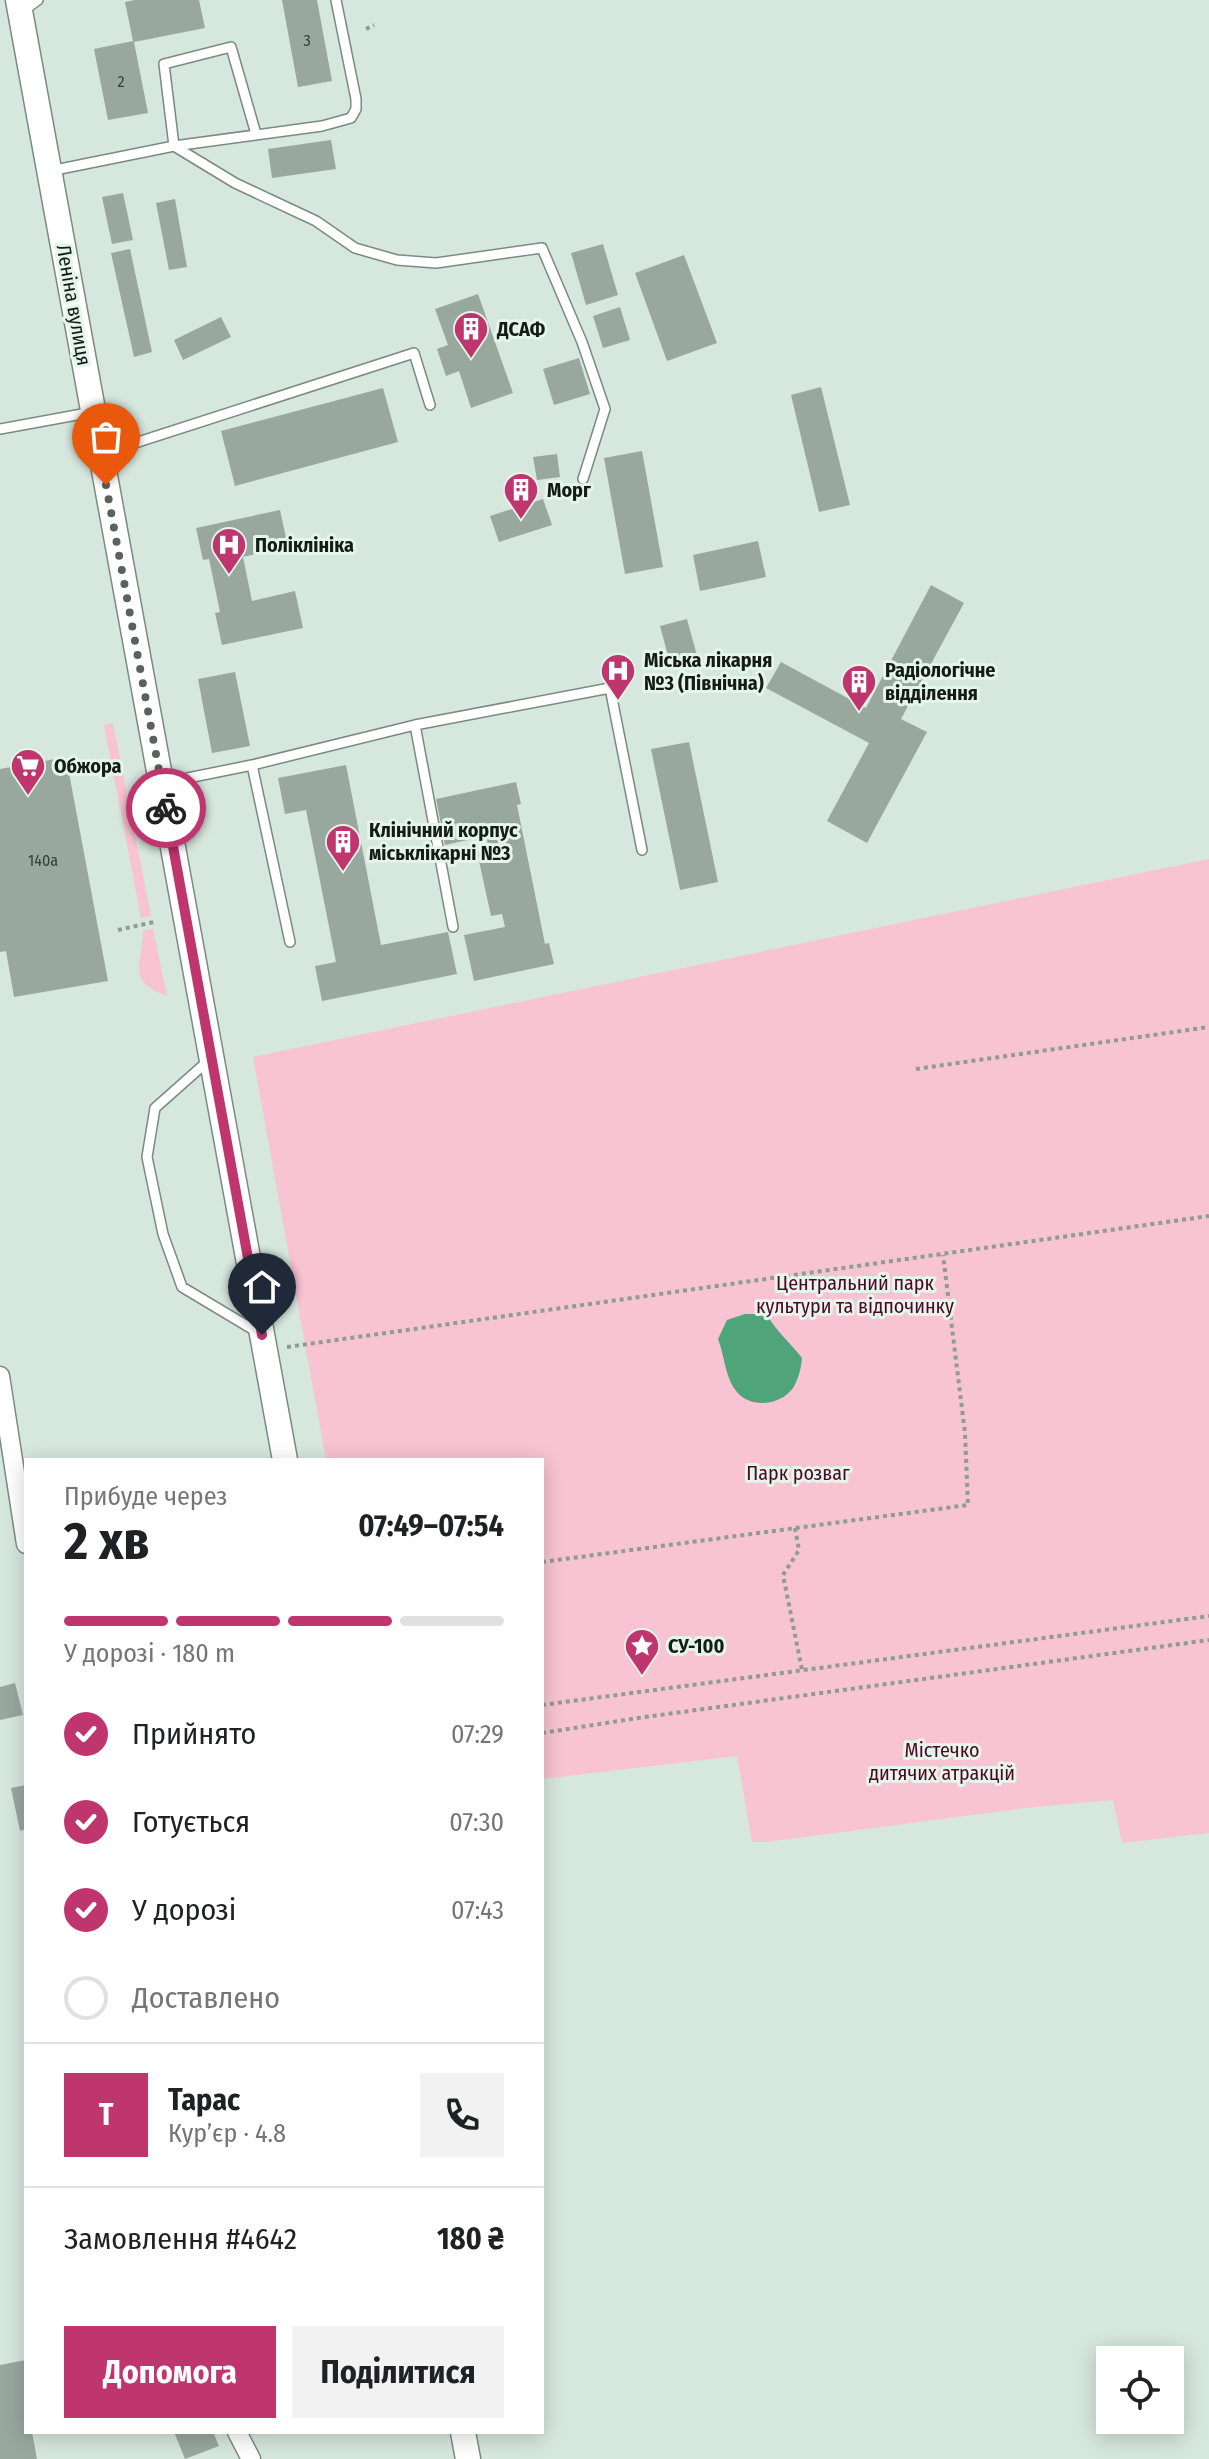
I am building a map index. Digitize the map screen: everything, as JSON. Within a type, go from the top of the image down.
[{"type":"main road","name":"Леніна вулиця","points":[[25,4],[50,171],[93,412],[285,1458]]},
{"type":"main road","points":[[463,2434],[468,2459]]},
{"type":"street","points":[[0,1376],[24,1531]]},
{"type":"street","points":[[238,2434],[251,2459]]},
{"type":"lane","points":[[50,171],[174,146],[322,126],[351,118],[356,109],[356,99],[336,0]]},
{"type":"lane","points":[[174,146],[164,64],[231,47],[256,134]]},
{"type":"lane","points":[[174,146],[235,183],[316,221],[355,248],[397,260],[436,263],[542,248],[582,342],[605,409],[583,479]]},
{"type":"lane","points":[[101,454],[414,353],[430,405]]},
{"type":"lane","points":[[0,429],[93,412]]},
{"type":"lane","points":[[162,783],[252,765],[415,725],[610,688],[642,850]]},
{"type":"lane","points":[[415,725],[453,927]]},
{"type":"lane","points":[[252,765],[290,942]]},
{"type":"lane","points":[[211,1057],[155,1108],[147,1157],[163,1234],[182,1287],[263,1343]]},
{"type":"path","points":[[366,29],[374,25]]},
{"type":"path","points":[[118,930],[154,922]]},
{"type":"path","points":[[916,1069],[1209,1027]]},
{"type":"path","points":[[263,1343],[1209,1216]]},
{"type":"path","points":[[544,1562],[968,1505],[965,1433],[943,1254]]},
{"type":"path","points":[[795,1527],[799,1550],[783,1575],[802,1670]]},
{"type":"path","points":[[544,1705],[1209,1616]]},
{"type":"path","points":[[544,1733],[1209,1640]]},
{"type":"green space","points":[[113,723],[151,916],[141,918],[104,725]]},
{"type":"green space","name":"Центральний парк культури та відпочинку","points":[[1209,859],[1209,1833],[1122,1843],[1113,1800],[752,1842],[737,1756],[544,1779],[544,1458],[326,1458],[253,1057]]},
{"type":"green space","points":[[153,929],[167,996],[146,984],[139,970],[143,930]]},
{"type":"shaded area","points":[[745,1314],[767,1314],[802,1358],[793,1388],[774,1401],[758,1403],[743,1397],[728,1374],[718,1339],[727,1320]]},
{"type":"building","points":[[199,0],[205,28],[134,42],[148,113],[108,120],[94,49],[133,41],[125,2]]},
{"type":"building","points":[[282,0],[317,0],[332,81],[298,87]]},
{"type":"building","points":[[331,140],[336,169],[272,178],[268,149]]},
{"type":"building","points":[[123,193],[133,240],[112,244],[102,197]]},
{"type":"building","points":[[175,199],[187,267],[169,270],[156,203]]},
{"type":"building","points":[[603,244],[618,295],[586,305],[571,253]]},
{"type":"building","points":[[130,249],[152,352],[134,357],[111,253]]},
{"type":"building","points":[[684,255],[717,343],[667,361],[635,273]]},
{"type":"building","name":"ДСАФ","points":[[478,294],[513,393],[471,408],[459,371],[446,376],[437,349],[448,345],[435,309]]},
{"type":"building","points":[[620,307],[630,340],[603,348],[593,316]]},
{"type":"building","points":[[221,317],[231,337],[183,360],[174,340]]},
{"type":"building","points":[[579,358],[590,394],[554,405],[543,369]]},
{"type":"building","points":[[821,387],[850,505],[819,512],[791,395]]},
{"type":"building","points":[[383,388],[398,442],[235,486],[221,431]]},
{"type":"building","points":[[642,451],[663,567],[625,574],[604,458]]},
{"type":"building","points":[[557,454],[560,477],[537,480],[533,457]]},
{"type":"building","name":"Морг","points":[[543,499],[552,525],[499,542],[490,516]]},
{"type":"building","name":"Поліклініка","points":[[280,510],[288,547],[243,557],[252,601],[295,591],[303,628],[222,645],[215,613],[220,612],[209,559],[203,560],[196,528]]},
{"type":"building","points":[[758,541],[766,577],[700,591],[693,555]]},
{"type":"building","name":"Радіологічне відділення","points":[[931,585],[964,603],[901,719],[927,732],[867,843],[827,821],[869,743],[766,688],[781,662],[866,708]]},
{"type":"building","points":[[687,619],[699,663],[672,670],[660,626]]},
{"type":"building","points":[[235,672],[250,746],[212,753],[198,679]]},
{"type":"building","points":[[689,742],[718,882],[680,890],[651,749]]},
{"type":"building","points":[[66,757],[108,981],[14,997],[6,951],[0,952],[0,769]]},
{"type":"building","name":"Клінічний корпус міськлікарні №3","points":[[346,765],[381,945],[448,932],[457,974],[322,1001],[315,966],[336,962],[306,810],[285,814],[278,778]]},
{"type":"building","points":[[516,782],[521,804],[517,805],[545,944],[549,943],[554,964],[474,981],[464,935],[505,927],[502,914],[491,916],[477,852],[489,849],[486,836],[445,845],[436,799]]},
{"type":"building","points":[[15,1683],[23,1715],[0,1720],[0,1687]]},
{"type":"building","points":[[24,1785],[24,1830],[20,1831],[11,1788]]},
{"type":"building","points":[[24,2360],[24,2434],[32,2434],[37,2459],[0,2459],[0,2365]]},
{"type":"building","points":[[175,2434],[214,2434],[219,2446],[185,2459]]},
{"type":"way so far","points":[[106,485],[166,808]]},
{"type":"place","name":"ДСАФ","points":[[471,360]]},
{"type":"place","name":"Морг","points":[[521,521]]},
{"type":"place","name":"Поліклініка","points":[[229,576]]},
{"type":"place","name":"Міська лікарня №3 (Північна)","points":[[618,702]]},
{"type":"place","name":"Радіологічне відділення","points":[[859,713]]},
{"type":"place","name":"Обжора","points":[[28,797]]},
{"type":"place","name":"Клінічний корпус міськлікарні №3","points":[[343,873]]},
{"type":"place","name":"СУ-100","points":[[642,1677]]},
{"type":"route","points":[[166,808],[262,1335]]},
{"type":"park label","name":"Парк розваг","points":[[798,1473]]},
{"type":"park label","name":"Містечко дитячих атракцій","points":[[942,1762]]}]
